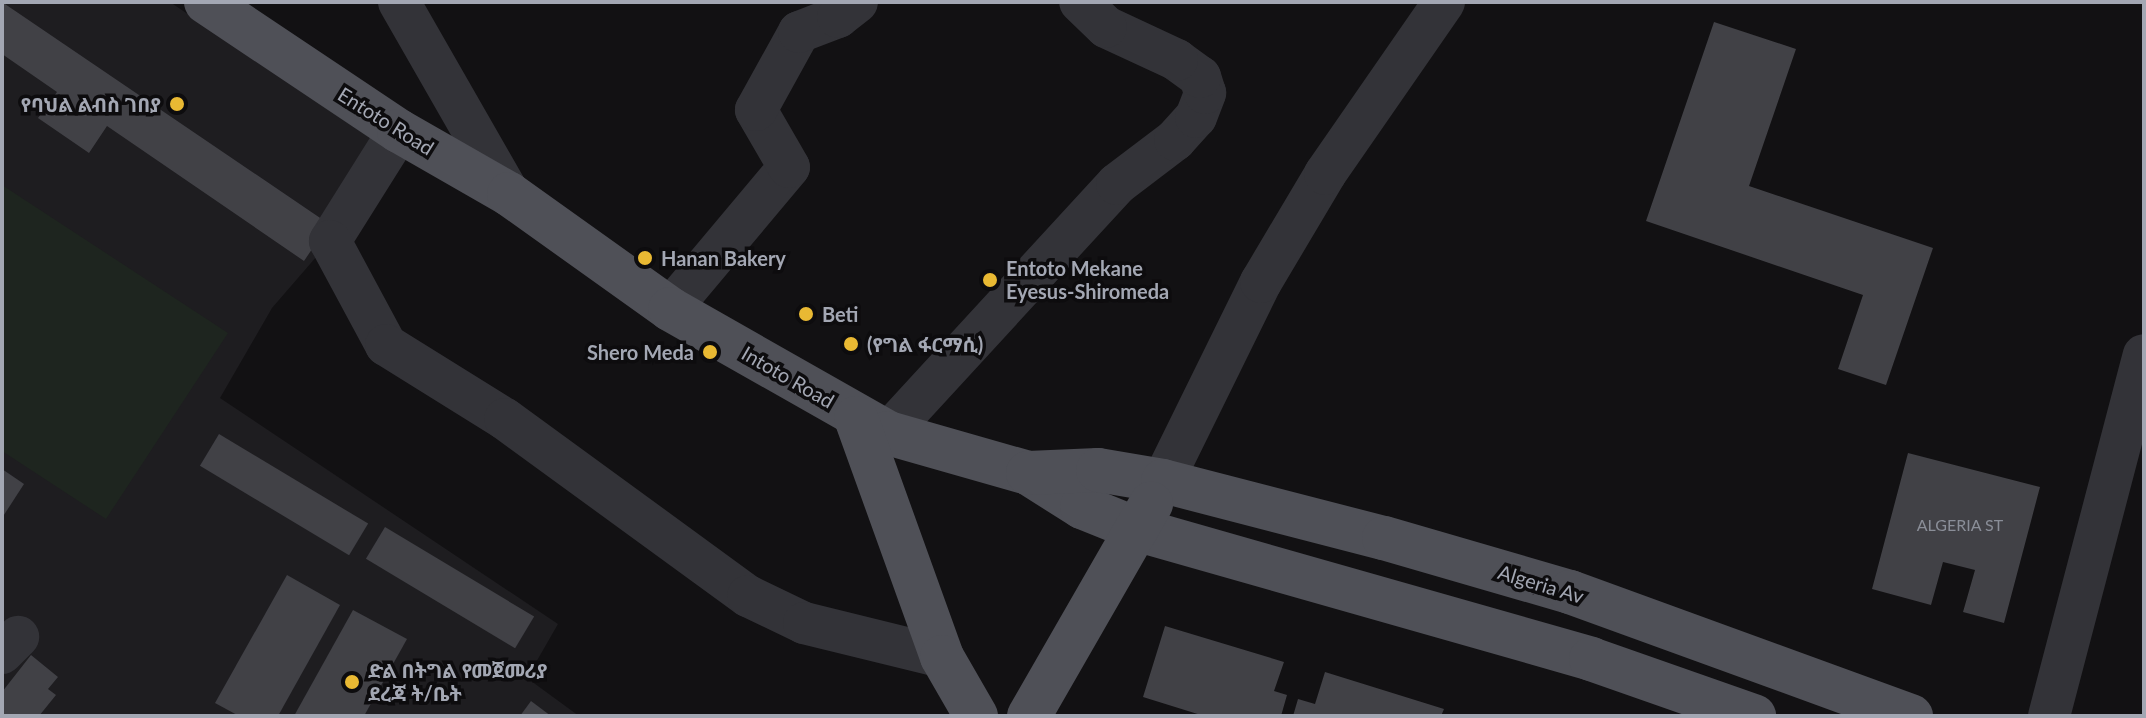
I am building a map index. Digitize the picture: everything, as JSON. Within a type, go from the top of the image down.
[{"type":"main road","name":"Entoto Road","points":[[206,2],[399,131],[509,194],[567,240]]},
{"type":"main road","name":"Intoto Road","points":[[567,240],[670,309],[872,425],[1028,473]]},
{"type":"main road","points":[[872,425],[942,657],[976,716]]},
{"type":"main road","name":"Algeria Av","points":[[1028,473],[1098,470],[1163,481],[1570,592],[1911,716]]},
{"type":"main road","points":[[1028,473],[1082,507],[1139,530],[1591,659],[1754,716]]},
{"type":"main road","points":[[1029,716],[1139,530],[1163,481]]},
{"type":"street","points":[[399,2],[509,194]]},
{"type":"street","points":[[670,309],[789,167],[756,110],[799,32],[838,17],[857,2]]},
{"type":"street","points":[[872,425],[1117,184],[1175,140],[1196,117],[1205,93],[1200,77],[1177,60],[1106,27],[1080,2]]},
{"type":"street","points":[[1163,481],[1261,282],[1325,174],[1444,2]]},
{"type":"street","points":[[399,131],[330,241],[386,345],[505,419],[748,596],[804,623],[942,657]]},
{"type":"street","points":[[2049,716],[2144,355]]},
{"type":"shaded area","points":[[2,2],[170,2],[401,159],[272,308],[220,398],[558,624],[527,678],[579,716],[2,716]]},
{"type":"shaded area","points":[[2,185],[228,333],[106,519],[2,451]]},
{"type":"building","points":[[2,2],[329,224],[304,261],[107,126],[89,153],[38,118],[57,92],[2,54]]},
{"type":"building","points":[[1714,22],[1796,49],[1749,186],[1933,248],[1886,385],[1838,369],[1863,295],[1646,221]]},
{"type":"building","points":[[219,434],[368,524],[349,555],[200,466]]},
{"type":"building","points":[[1908,453],[2040,487],[2004,623],[1963,612],[1975,570],[1943,562],[1931,605],[1872,589]]},
{"type":"building","points":[[2,469],[24,484],[2,518]]},
{"type":"building","points":[[385,527],[534,617],[515,648],[366,559]]},
{"type":"building","points":[[287,575],[340,605],[278,716],[239,716],[215,703]]},
{"type":"building","points":[[353,610],[407,639],[364,716],[294,716]]},
{"type":"building","points":[[1165,626],[1284,662],[1274,691],[1287,695],[1281,716],[1204,716],[1143,697]]},
{"type":"building","points":[[31,655],[58,677],[48,689],[56,695],[39,716],[2,716],[2,692]]},
{"type":"building","points":[[1325,672],[1444,709],[1441,716],[1293,716],[1298,699],[1315,704]]},
{"type":"building","points":[[531,701],[551,716],[520,716]]},
{"type":"place","name":"የባህል ልብስ ገበያ","points":[[177,104]]},
{"type":"place","name":"Hanan Bakery","points":[[645,258]]},
{"type":"place","name":"Entoto Mekane Eyesus-Shiromeda","points":[[990,280]]},
{"type":"place","name":"Beti","points":[[806,314]]},
{"type":"place","name":"(የግል ፋርማሲ)","points":[[851,344]]},
{"type":"place","name":"Shero Meda","points":[[710,352]]},
{"type":"place","name":"ድል በትግል የመጀመሪያ ደረጃ ት/ቤት","points":[[352,682]]}]
